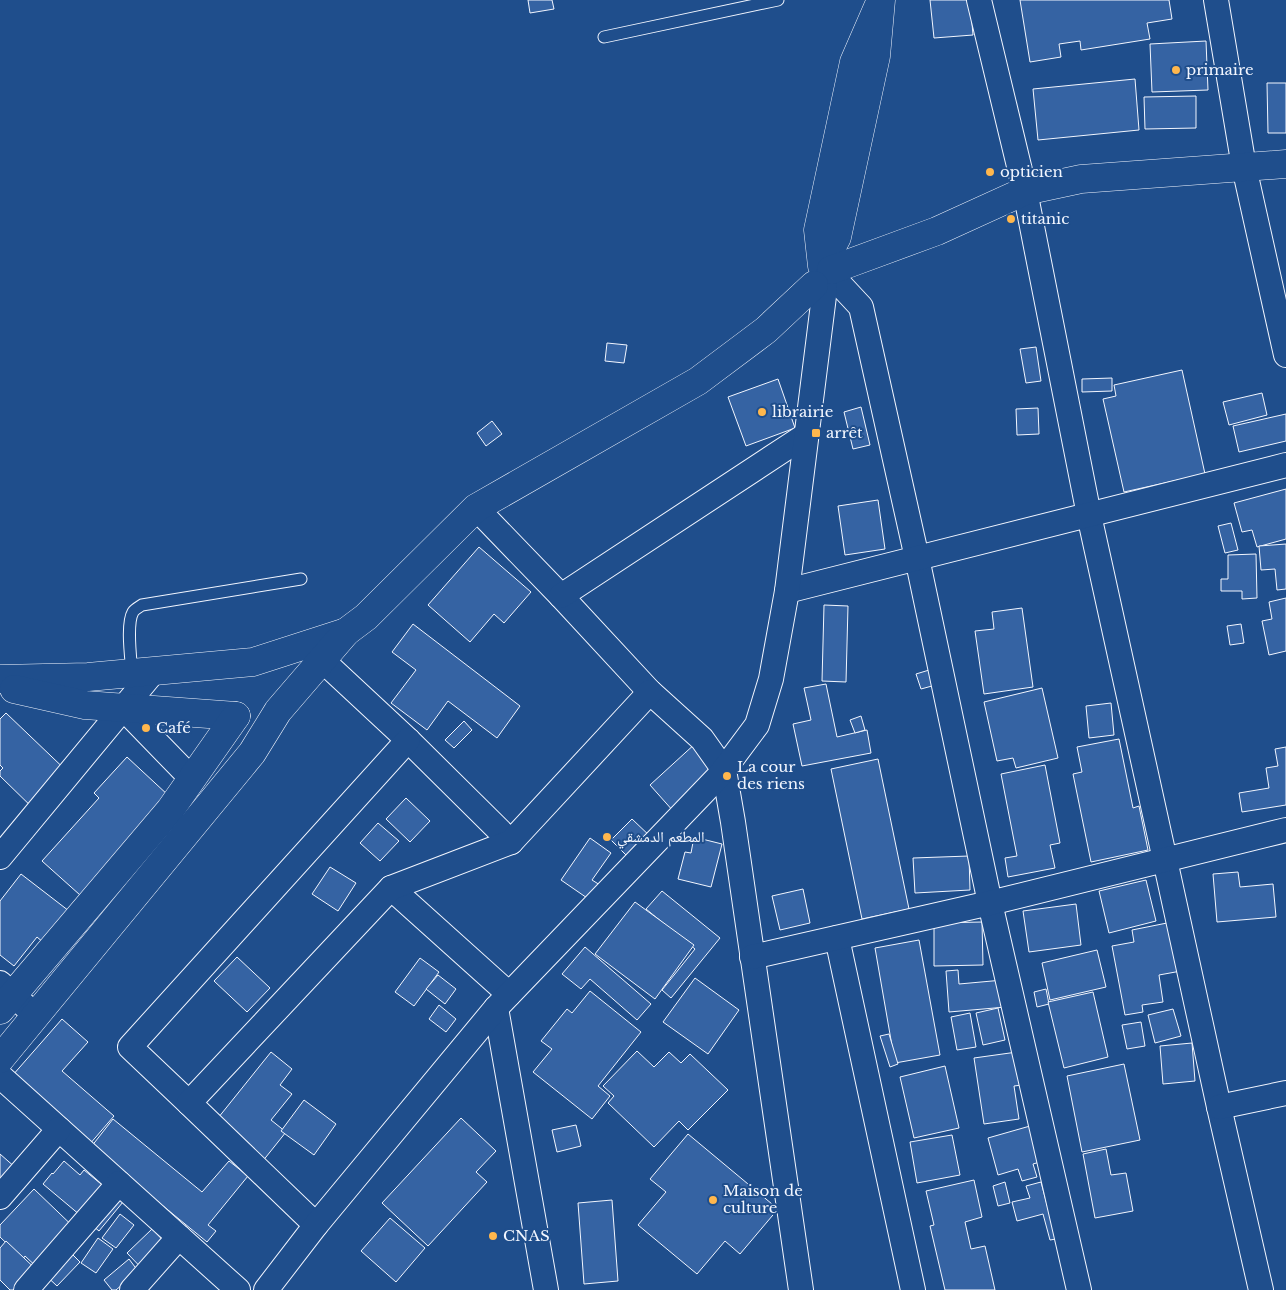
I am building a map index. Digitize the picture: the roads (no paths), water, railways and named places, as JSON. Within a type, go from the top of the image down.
[{"type":"street","points":[[266,1290],[316,1225],[502,1001],[719,776],[757,725],[772,679],[787,591],[825,277],[818,230],[854,62],[881,0]]},
{"type":"street","points":[[979,0],[1025,191],[1088,515],[1261,1290]]},
{"type":"street","points":[[1216,0],[1244,167],[1286,355]]},
{"type":"street","points":[[229,699],[244,721],[263,722],[271,718],[346,632],[366,617],[476,508],[698,381],[766,330],[825,277],[938,231],[1025,191],[1081,179],[1286,164]]},
{"type":"street","points":[[825,277],[861,307],[917,558],[990,903],[1079,1290]]},
{"type":"street","points":[[561,596],[806,435]]},
{"type":"street","points":[[787,591],[1286,465]]},
{"type":"street","points":[[476,508],[650,692],[702,739],[724,770],[801,1290]]},
{"type":"street","points":[[35,1015],[4,996],[170,810],[192,779],[229,699],[228,678],[234,670],[243,665],[346,632]]},
{"type":"street","points":[[322,660],[408,740],[511,842]]},
{"type":"street","points":[[0,679],[88,677],[253,662],[263,663],[273,668],[280,675],[285,693],[283,703],[252,753],[0,1059]]},
{"type":"street","points":[[0,857],[123,708],[143,672]]},
{"type":"street","points":[[0,686],[85,705],[123,708],[229,699]]},
{"type":"street","points":[[189,1103],[391,888],[511,842],[650,692]]},
{"type":"street","points":[[123,708],[192,779]]},
{"type":"street","points":[[316,1225],[130,1047],[408,740]]},
{"type":"street","points":[[752,957],[990,903],[1286,830]]},
{"type":"street","points":[[391,888],[502,1001],[546,1290]]},
{"type":"street","points":[[836,938],[913,1290]]},
{"type":"street","points":[[0,1076],[238,1290]]},
{"type":"street","points":[[1219,1107],[1286,1093]]},
{"type":"street","points":[[0,1197],[59,1129]]},
{"type":"street","points":[[26,1290],[119,1183]]},
{"type":"street","points":[[132,1290],[179,1237]]},
{"type":"lane","points":[[604,37],[778,0]]},
{"type":"lane","points":[[143,672],[129,626],[132,613],[142,605],[301,579]]},
{"type":"place","name":"primaire","points":[[1176,70]]},
{"type":"place","name":"opticien","points":[[990,172]]},
{"type":"place","name":"titanic","points":[[1011,219]]},
{"type":"place","name":"librairie","points":[[762,412]]},
{"type":"place","name":"arrêt","points":[[816,433]]},
{"type":"place","name":"Café","points":[[146,728]]},
{"type":"place","name":"La cour des riens","points":[[727,776]]},
{"type":"place","name":"المطعم الدمشقي","points":[[607,837]]},
{"type":"place","name":"Maison de culture","points":[[713,1200]]},
{"type":"place","name":"CNAS","points":[[493,1236]]}]
